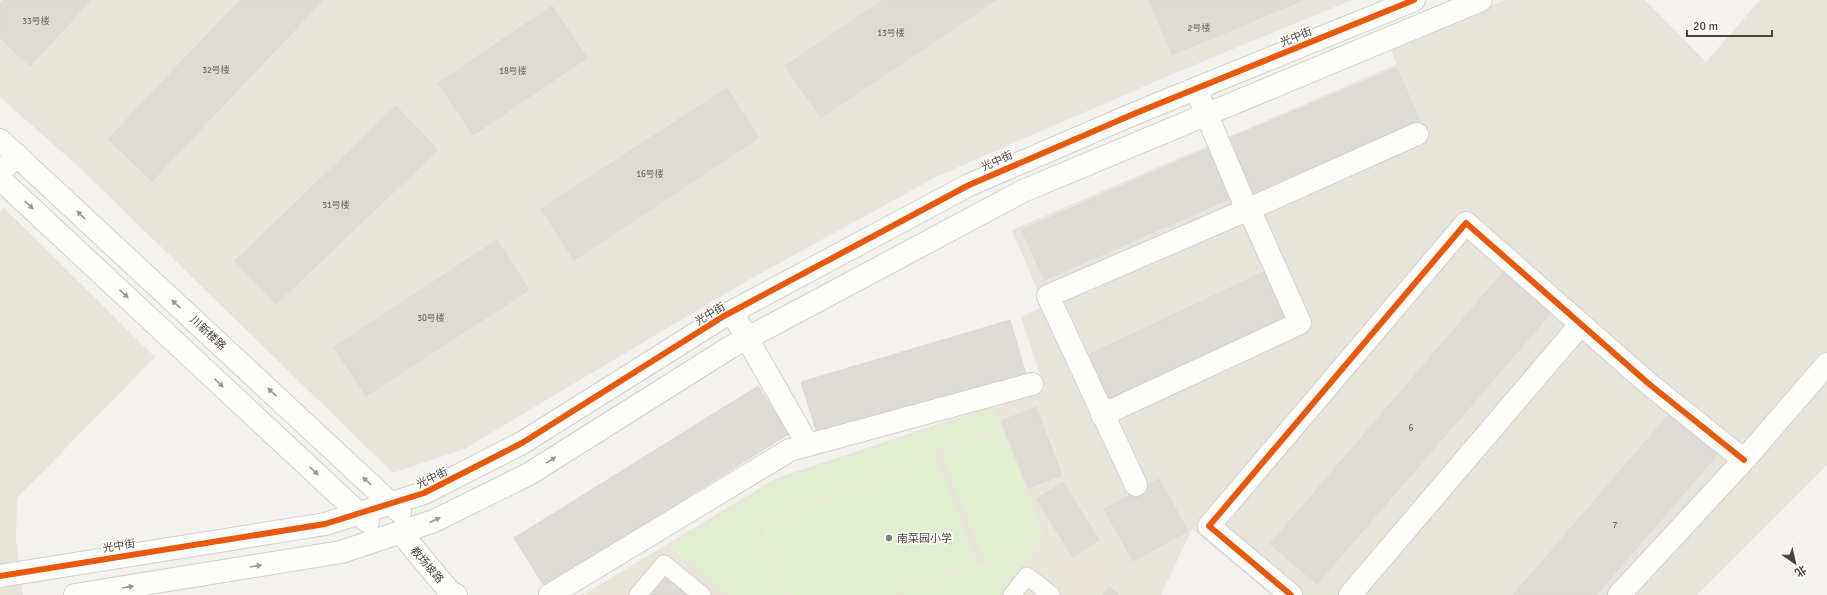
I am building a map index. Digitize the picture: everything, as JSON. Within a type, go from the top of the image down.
[{"type":"street","name":"光中街","points":[[0,576],[325,524],[424,493],[522,443],[732,312],[969,185],[1019,162],[1414,0]]},
{"type":"street","points":[[75,595],[341,552],[434,521],[529,474],[748,337],[1023,191],[1481,0]]},
{"type":"street","points":[[1102,415],[1300,323],[1248,210],[1196,89]]},
{"type":"street","points":[[1136,486],[1048,296],[1248,210],[1417,134]]},
{"type":"street","name":"川新楼路","points":[[0,140],[392,504],[400,532]]},
{"type":"street","points":[[0,173],[16,155]]},
{"type":"street","points":[[0,179],[359,514],[400,532]]},
{"type":"street","points":[[1291,595],[1209,526],[1466,223],[1649,384],[1744,460]]},
{"type":"street","points":[[732,312],[748,337],[808,446]]},
{"type":"street","points":[[1350,595],[1581,324]]},
{"type":"street","points":[[1619,595],[1744,460],[1827,364]]},
{"type":"street","points":[[550,595],[790,450],[1032,384]]},
{"type":"street","name":"教场坡路","points":[[400,532],[450,592],[456,595]]},
{"type":"lane","points":[[638,595],[664,564],[702,595]]},
{"type":"lane","points":[[1012,595],[1027,576],[1051,595]]},
{"type":"shaded area","points":[[0,0],[1352,0],[1175,73],[938,176],[745,282],[464,449],[393,473],[81,169],[0,97]]},
{"type":"shaded area","points":[[1505,0],[1645,0],[1706,62],[1760,0],[1827,0],[1827,465],[1697,595],[1271,595],[1192,529],[1161,595],[1135,595],[1068,482],[1034,392],[1045,389],[1021,317],[1044,306],[1012,230],[1397,64],[1389,46]]},
{"type":"shaded area","points":[[4,208],[155,357],[17,498],[16,540],[23,595],[0,595],[0,212]]},
{"type":"shaded area","name":"南菜园小学","points":[[1034,392],[1068,482],[1135,595],[583,595],[777,478]]},
{"type":"green space","points":[[994,408],[1001,427],[757,525],[786,595],[730,595],[670,547],[779,480]]},
{"type":"green space","points":[[1002,429],[1045,536],[984,561],[941,454]]},
{"type":"green space","points":[[935,455],[978,562],[897,595],[788,595],[760,526]]},
{"type":"green space","points":[[1045,539],[1000,595],[901,595]]},
{"type":"building","points":[[4,0],[91,0],[30,66],[0,38],[0,4]]},
{"type":"building","points":[[240,0],[323,0],[152,181],[108,139]]},
{"type":"building","points":[[883,0],[996,0],[821,118],[785,66]]},
{"type":"building","points":[[1149,0],[1303,0],[1172,55]]},
{"type":"building","points":[[552,6],[587,58],[473,135],[438,83]]},
{"type":"building","points":[[1397,68],[1420,122],[1251,193],[1228,139]]},
{"type":"building","points":[[727,88],[759,138],[574,260],[541,209]]},
{"type":"building","points":[[396,106],[438,150],[276,304],[235,261]]},
{"type":"building","points":[[1209,148],[1231,198],[1044,280],[1022,230]]},
{"type":"building","points":[[497,240],[529,290],[366,396],[334,347]]},
{"type":"building","points":[[1270,269],[1294,319],[1109,406],[1086,356]]},
{"type":"building","points":[[1504,271],[1552,312],[1317,584],[1270,544]]},
{"type":"building","points":[[1010,320],[1026,374],[818,436],[801,382]]},
{"type":"building","points":[[758,386],[789,434],[544,586],[514,538]]},
{"type":"building","points":[[1036,407],[1062,475],[1028,488],[1001,421]]},
{"type":"building","points":[[1670,413],[1718,454],[1596,595],[1513,595]]},
{"type":"building","points":[[1159,479],[1188,531],[1133,561],[1104,509]]},
{"type":"building","points":[[1063,482],[1099,540],[1073,557],[1036,499]]},
{"type":"building","points":[[665,578],[686,595],[652,595]]},
{"type":"building","points":[[1109,587],[1119,595],[1103,595]]},
{"type":"cycle path","points":[[0,576],[325,524],[424,493],[522,443],[724,316],[969,185],[1136,113],[1414,0]]},
{"type":"cycle path","points":[[1291,595],[1209,526],[1466,223],[1649,384],[1744,460]]},
{"type":"place","name":"南菜园小学","points":[[889,538]]}]
